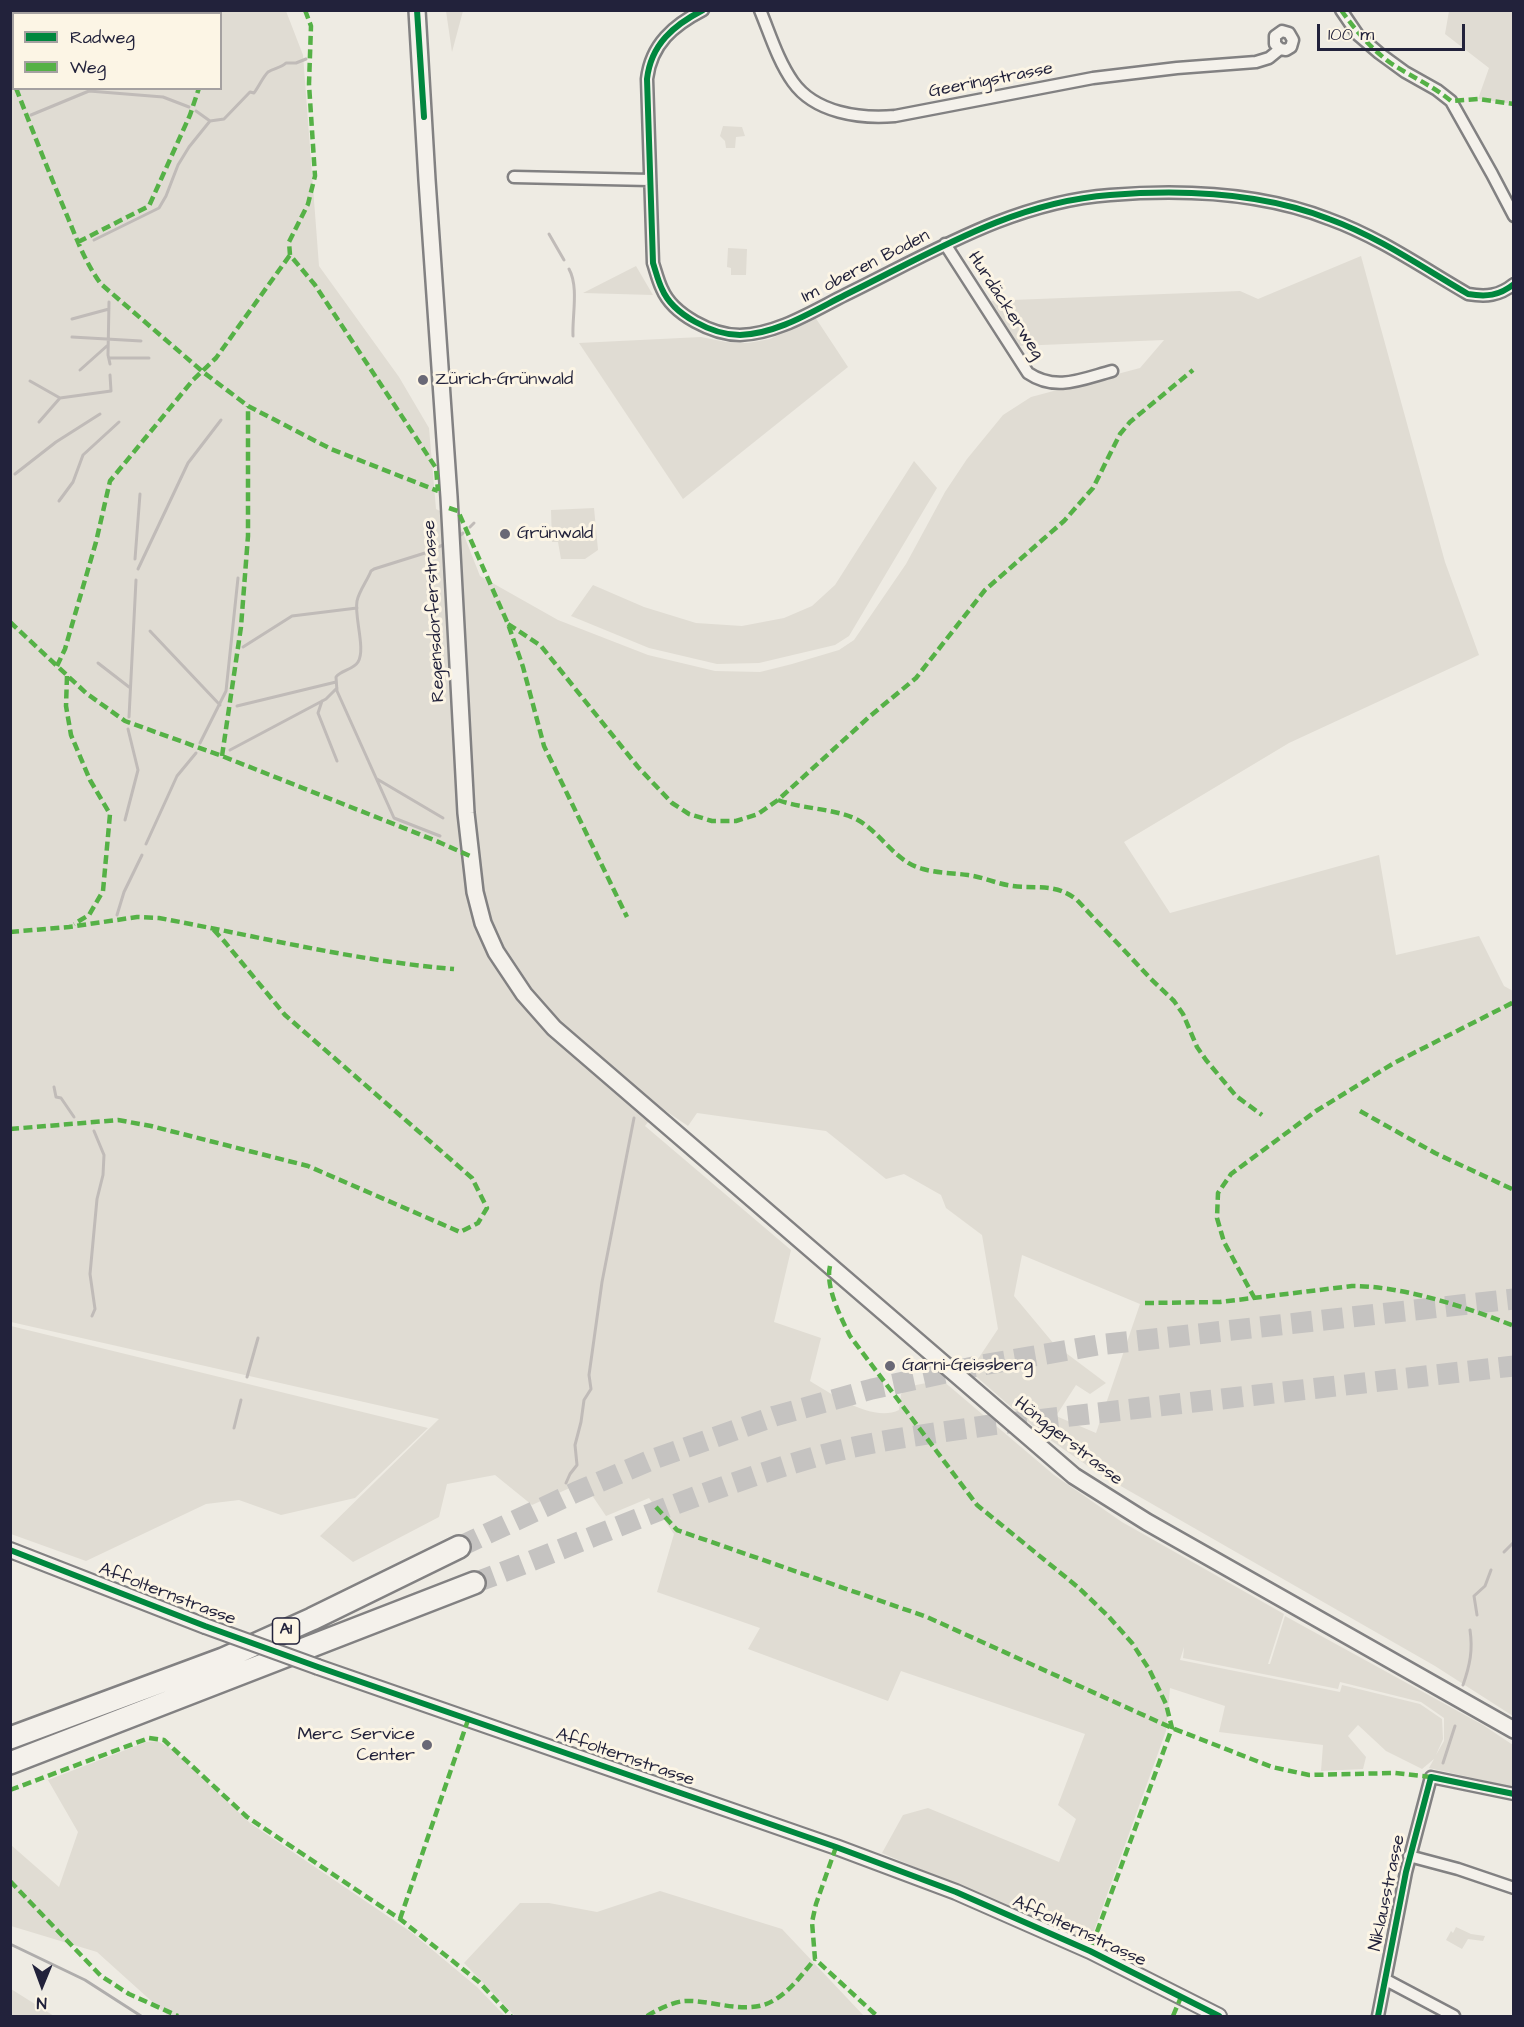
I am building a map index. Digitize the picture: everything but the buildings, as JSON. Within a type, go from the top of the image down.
[{"type":"highway","name":"A1","points":[[10,1738],[233,1655],[459,1547]]},
{"type":"highway","name":"A1","points":[[10,1763],[474,1582]]},
{"type":"highway","points":[[10,1729],[69,1709],[107,1702]]},
{"type":"main road","name":"Regensdorferstrasse","points":[[417,10],[449,497],[466,813],[475,892],[483,923],[496,952],[524,994],[554,1028],[650,1112]]},
{"type":"main road","name":"Regensdorferstrasse","points":[[419,39],[424,30],[426,10]]},
{"type":"main road","name":"Hönggerstrasse","points":[[650,1112],[1074,1476],[1147,1522],[1514,1730]]},
{"type":"street","name":"Im oberen Boden","points":[[704,10],[676,25],[666,35],[657,46],[648,68],[652,256],[662,291],[688,318],[724,333],[738,335],[767,331],[945,244],[1014,214],[1056,202],[1111,195],[1187,193],[1234,196],[1300,208],[1331,219],[1391,248],[1468,294],[1482,297],[1495,295],[1506,291],[1514,284]]},
{"type":"street","name":"Geeringstrasse","points":[[759,10],[780,59],[794,84],[809,97],[833,110],[853,116],[873,118],[905,115],[1093,78],[1248,63],[1269,58],[1280,49]]},
{"type":"street","points":[[1341,10],[1358,35],[1379,53],[1404,72],[1437,90],[1451,101],[1514,216]]},
{"type":"street","points":[[514,177],[650,180]]},
{"type":"street","name":"Hurdäckerweg","points":[[945,244],[1028,373],[1050,384],[1065,383],[1112,371]]},
{"type":"street","name":"Affolternstrasse","points":[[10,1550],[318,1667],[836,1847],[956,1892],[1090,1951],[1219,2016]]},
{"type":"street","name":"Niklausstrasse","points":[[1378,2016],[1409,1856],[1431,1777],[1514,1794]]},
{"type":"street","points":[[1409,1856],[1458,1869],[1514,1888]]},
{"type":"street","points":[[1386,1980],[1454,2016]]},
{"type":"shaded area","points":[[11,11],[286,11],[303,55],[319,266],[399,377],[429,428],[436,509],[458,520],[480,576],[558,620],[648,655],[715,671],[760,672],[839,650],[854,640],[906,564],[945,492],[967,459],[1003,415],[1031,397],[1140,368],[1164,340],[1017,346],[987,301],[1240,291],[1258,299],[1361,256],[1445,562],[1479,655],[1289,743],[1124,842],[1170,913],[1379,855],[1396,955],[1479,936],[1504,986],[1513,991],[1513,1716],[1435,1666],[1098,1473],[1043,1435],[970,1371],[998,1329],[982,1235],[946,1208],[941,1195],[904,1174],[886,1179],[826,1131],[697,1113],[688,1126],[660,1107],[645,1126],[791,1250],[774,1322],[821,1338],[810,1381],[865,1410],[889,1413],[899,1410],[901,1394],[911,1386],[942,1380],[1054,1475],[1122,1522],[1284,1614],[1268,1664],[1270,1664],[1285,1616],[1483,1725],[1513,1745],[1513,1787],[1429,1768],[1434,1759],[1422,1769],[1386,1751],[1358,1725],[1348,1736],[1366,1757],[1363,1769],[1321,1771],[1323,1745],[1219,1732],[1225,1706],[1170,1688],[1166,1731],[1090,1942],[882,1853],[903,1815],[928,1808],[1059,1862],[1076,1819],[1058,1805],[1085,1734],[901,1671],[888,1701],[748,1649],[760,1628],[657,1592],[674,1534],[649,1498],[606,1516],[583,1482],[532,1505],[495,1475],[447,1484],[439,1517],[353,1562],[320,1536],[439,1419],[11,1322]],"holes":[[[1022,1255],[1140,1304],[1096,1433],[1056,1416],[1076,1385],[1090,1394],[1106,1383],[1054,1344],[1014,1296]],[[1184,1647],[1183,1658],[1338,1689],[1340,1682],[1421,1702],[1444,1718],[1444,1741],[1436,1755],[1443,1739],[1442,1719],[1420,1704],[1342,1685],[1340,1692],[1180,1660]]]},
{"type":"shaded area","points":[[446,11],[463,11],[452,52]]},
{"type":"shaded area","points":[[1449,11],[1513,11],[1513,104],[1478,99],[1489,68],[1445,34]]},
{"type":"shaded area","points":[[723,126],[742,127],[745,136],[736,137],[735,148],[726,148],[725,141],[720,136]]},
{"type":"shaded area","points":[[728,248],[747,249],[746,275],[731,275],[731,268],[727,267]]},
{"type":"shaded area","points":[[636,266],[653,295],[583,293]]},
{"type":"shaded area","points":[[815,317],[848,367],[683,499],[579,343],[701,337],[748,343],[770,339]]},
{"type":"shaded area","points":[[914,461],[937,488],[849,636],[835,645],[759,663],[717,664],[649,648],[571,616],[593,585],[644,607],[696,623],[742,626],[784,618],[812,606],[835,585]]},
{"type":"shaded area","points":[[594,508],[598,550],[585,559],[561,559],[558,542],[552,542],[551,510]]},
{"type":"shaded area","points":[[11,1326],[428,1428],[355,1498],[281,1515],[239,1500],[206,1504],[86,1561],[11,1534]]},
{"type":"shaded area","points":[[157,1741],[169,1747],[250,1823],[411,1932],[477,1987],[505,2016],[168,2016],[97,1952],[11,1926],[11,1845],[59,1887],[78,1832],[48,1780],[146,1742]]},
{"type":"shaded area","points":[[660,1891],[782,1929],[864,2016],[515,2016],[464,1963],[520,1903],[549,1903],[597,1912]]},
{"type":"shaded area","points":[[1456,1927],[1471,1934],[1485,1936],[1483,1941],[1468,1939],[1462,1949],[1446,1940]]},
{"type":"shaded area","points":[[11,1989],[54,2016],[11,2016]]},
{"type":"waterway","points":[[196,111],[210,121],[224,119],[250,92],[254,93],[268,72],[286,63],[296,63],[306,59]]},
{"type":"waterway","points":[[31,115],[89,91],[163,97],[189,107]]},
{"type":"waterway","points":[[94,240],[159,208],[178,165],[210,121]]},
{"type":"waterway","points":[[549,234],[564,260]]},
{"type":"waterway","points":[[569,269],[574,284],[573,336]]},
{"type":"waterway","points":[[109,302],[108,355],[110,364]]},
{"type":"waterway","points":[[72,319],[109,309]]},
{"type":"waterway","points":[[72,337],[141,341]]},
{"type":"waterway","points":[[80,370],[108,345]]},
{"type":"waterway","points":[[109,358],[149,358]]},
{"type":"waterway","points":[[39,422],[60,398],[111,391],[110,375]]},
{"type":"waterway","points":[[30,381],[60,398]]},
{"type":"waterway","points":[[15,474],[56,442],[100,414]]},
{"type":"waterway","points":[[138,569],[188,463],[221,420]]},
{"type":"waterway","points":[[59,501],[73,482],[83,455],[119,422]]},
{"type":"waterway","points":[[135,559],[140,494]]},
{"type":"waterway","points":[[470,527],[474,523]]},
{"type":"waterway","points":[[457,538],[463,533]]},
{"type":"waterway","points":[[429,551],[443,545]]},
{"type":"waterway","points":[[425,553],[371,571],[357,601],[360,656],[356,665],[336,677],[337,691],[394,818],[440,836]]},
{"type":"waterway","points":[[200,743],[226,691],[238,578]]},
{"type":"waterway","points":[[129,717],[136,580]]},
{"type":"waterway","points":[[243,647],[292,616],[357,608]]},
{"type":"waterway","points":[[150,631],[220,705]]},
{"type":"waterway","points":[[98,663],[129,687]]},
{"type":"waterway","points":[[237,706],[336,682]]},
{"type":"waterway","points":[[230,750],[326,699],[337,688]]},
{"type":"waterway","points":[[322,701],[318,713],[337,761]]},
{"type":"waterway","points":[[125,820],[138,770],[128,729]]},
{"type":"waterway","points":[[146,844],[177,776],[196,753]]},
{"type":"waterway","points":[[377,779],[443,818]]},
{"type":"waterway","points":[[117,915],[124,892],[142,855]]},
{"type":"waterway","points":[[54,1087],[56,1097],[61,1098],[74,1117]]},
{"type":"waterway","points":[[566,1483],[577,1465],[575,1445],[584,1400],[591,1389],[589,1375],[602,1282],[634,1118]]},
{"type":"waterway","points":[[92,1316],[95,1309],[90,1274],[97,1199],[103,1175],[104,1155],[94,1131]]},
{"type":"waterway","points":[[247,1377],[258,1338]]},
{"type":"waterway","points":[[234,1428],[241,1400]]},
{"type":"waterway","points":[[1504,1552],[1514,1542]]},
{"type":"waterway","points":[[1477,1615],[1474,1596],[1485,1586],[1491,1570]]},
{"type":"waterway","points":[[1463,1685],[1470,1658],[1470,1630]]},
{"type":"waterway","points":[[1443,1763],[1455,1726]]},
{"type":"tunnel","points":[[459,1547],[576,1492],[651,1460],[775,1416],[872,1389],[982,1365],[1098,1345],[1514,1299]]},
{"type":"tunnel","points":[[474,1583],[739,1481],[829,1453],[869,1444],[991,1425],[1514,1366]]},
{"type":"railway","points":[[10,1944],[85,1980],[141,2016]]},
{"type":"marked path","points":[[305,10],[311,26],[309,84],[315,176],[308,204],[289,242],[290,255],[315,285],[436,468],[438,491]]},
{"type":"marked path","points":[[1341,10],[1364,39],[1384,58],[1451,101],[1478,99],[1514,104]]},
{"type":"marked path","points":[[10,73],[12,77]]},
{"type":"marked path","points":[[17,90],[78,243],[101,284],[203,372],[248,406],[331,449],[438,491]]},
{"type":"marked path","points":[[78,242],[149,206],[190,115],[198,90]]},
{"type":"marked path","points":[[57,666],[65,649],[96,542],[110,481],[193,380],[216,358],[290,255]]},
{"type":"marked path","points":[[508,624],[541,646],[638,767],[672,803],[689,814],[712,821],[736,821],[758,814],[778,800],[869,717],[916,678],[985,590],[1064,521],[1093,488],[1120,434],[1130,422],[1193,370]]},
{"type":"marked path","points":[[222,756],[241,627],[248,536],[248,406]]},
{"type":"marked path","points":[[449,508],[458,511],[508,624],[523,667],[544,746],[627,917]]},
{"type":"marked path","points":[[10,622],[86,693],[125,721],[222,756],[470,856]]},
{"type":"marked path","points":[[67,676],[66,706],[71,735],[90,780],[110,814],[103,891],[89,915],[74,924]]},
{"type":"marked path","points":[[778,800],[854,818],[872,830],[904,860],[923,869],[974,876],[1013,886],[1054,889],[1077,900],[1174,1001],[1206,1060],[1236,1096],[1262,1115]]},
{"type":"marked path","points":[[10,932],[69,927],[137,917],[159,918],[343,954],[454,969]]},
{"type":"marked path","points":[[10,1129],[118,1120],[151,1126],[308,1166],[460,1232],[478,1223],[487,1208],[472,1178],[285,1015],[211,927]]},
{"type":"marked path","points":[[1255,1299],[1224,1242],[1217,1218],[1218,1193],[1231,1174],[1316,1111],[1394,1063],[1514,1002]]},
{"type":"marked path","points":[[1360,1111],[1435,1153],[1514,1190]]},
{"type":"marked path","points":[[830,1266],[832,1293],[850,1336],[977,1505],[1079,1588],[1109,1617],[1132,1643],[1149,1669],[1166,1704],[1172,1728],[1090,1951]]},
{"type":"marked path","points":[[1145,1303],[1220,1302],[1352,1286],[1372,1287],[1434,1299],[1514,1326]]},
{"type":"marked path","points":[[656,1507],[677,1530],[927,1617],[1172,1728],[1272,1767],[1309,1775],[1395,1773],[1431,1777]]},
{"type":"marked path","points":[[400,1919],[468,1720]]},
{"type":"marked path","points":[[10,1790],[149,1738],[164,1740],[247,1817],[400,1919],[479,1982],[511,2016]]},
{"type":"marked path","points":[[836,1847],[812,1922],[815,1959],[877,2016]]},
{"type":"marked path","points":[[10,1881],[101,1976],[129,1994],[178,2016]]},
{"type":"marked path","points":[[647,2016],[682,2001],[743,2007],[766,2004],[776,1999],[797,1981],[815,1959]]},
{"type":"marked path","points":[[1173,2016],[1181,1997]]},
{"type":"cycle path","points":[[417,10],[424,117]]},
{"type":"cycle path","points":[[703,10],[683,22],[666,37],[653,56],[647,79],[653,263],[667,298],[684,315],[706,327],[740,335],[768,331],[941,247],[1006,219],[1074,200],[1138,193],[1194,193],[1276,203],[1347,226],[1468,294],[1492,295],[1514,284]]},
{"type":"cycle path","points":[[10,1550],[318,1667],[836,1847],[956,1892],[1090,1951],[1219,2016]]},
{"type":"cycle path","points":[[1378,2016],[1406,1872],[1431,1777],[1514,1794]]},
{"type":"place","name":"Zürich-Grünwald","points":[[423,380]]},
{"type":"place","name":"Grünwald","points":[[505,534]]},
{"type":"place","name":"Garni-Geissberg","points":[[890,1366]]},
{"type":"place","name":"Merc Service Center","points":[[427,1745]]}]
